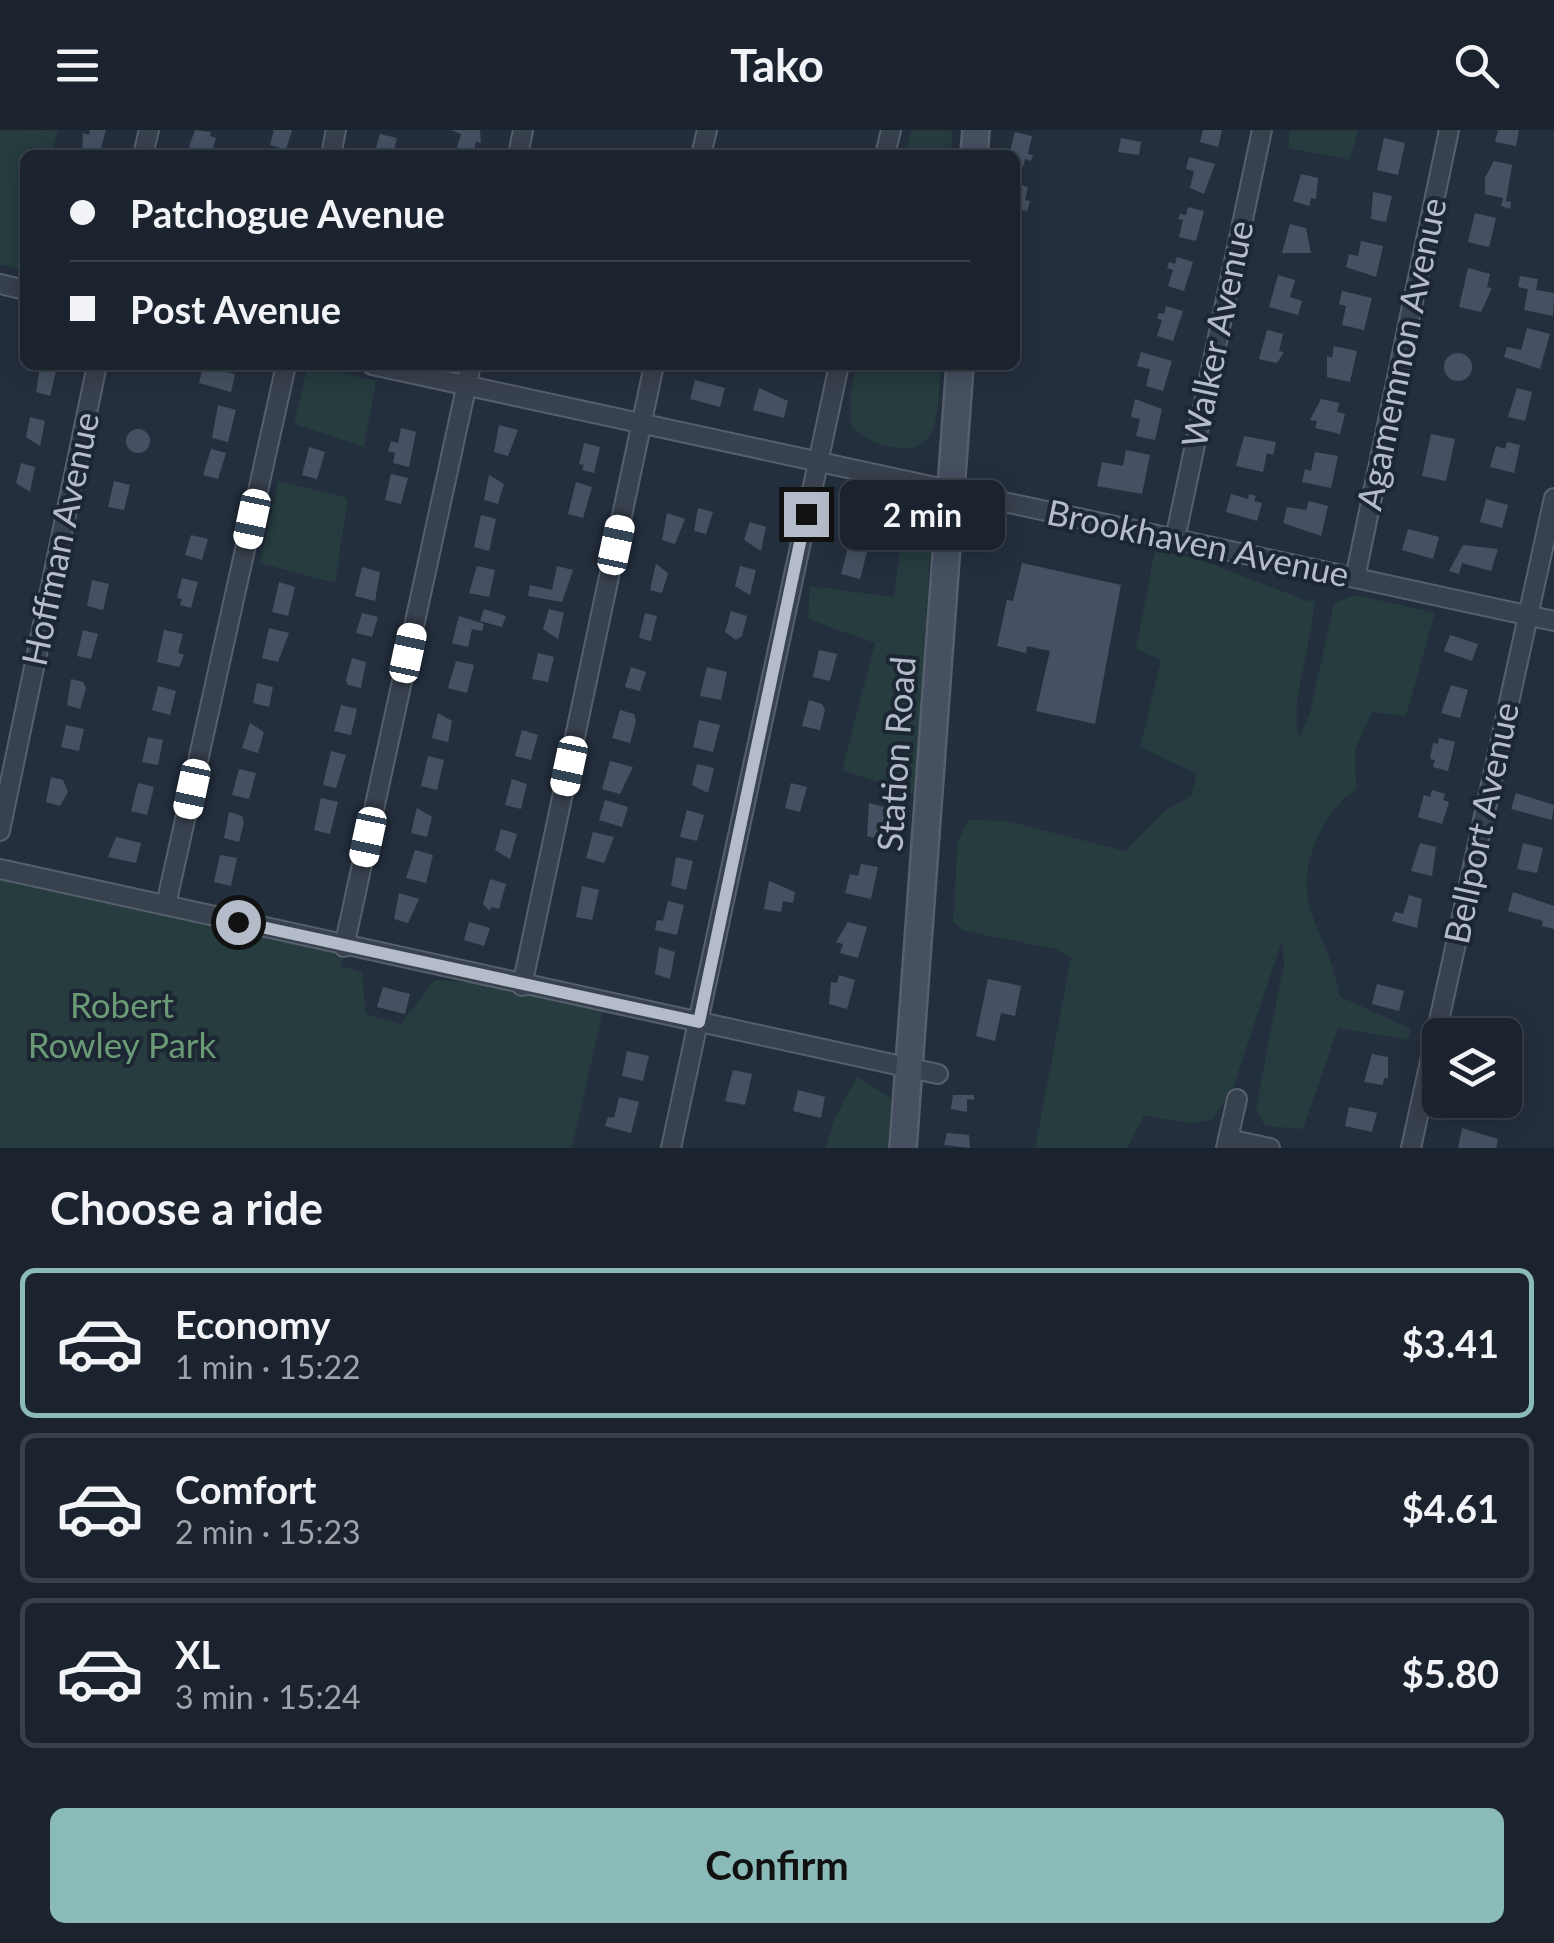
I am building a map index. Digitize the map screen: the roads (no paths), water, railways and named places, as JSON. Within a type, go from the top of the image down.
[{"type":"main road","name":"Station Road","points":[[903,1148],[960,370]]},
{"type":"street","name":"Walker Avenue","points":[[1175,539],[1262,130]]},
{"type":"street","name":"Agamemnon Avenue","points":[[1355,578],[1449,130]]},
{"type":"street","name":"Hoffman Avenue","points":[[0,832],[96,370]]},
{"type":"street","points":[[166,905],[285,370]]},
{"type":"street","name":"Brookhaven Avenue","points":[[396,370],[1554,621]]},
{"type":"street","points":[[344,947],[470,370]]},
{"type":"street","points":[[522,986],[653,370]]},
{"type":"street","points":[[670,1148],[837,370]]},
{"type":"street","name":"Bellport Avenue","points":[[1411,1148],[1554,498]]},
{"type":"street","points":[[0,869],[938,1074]]},
{"type":"street","points":[[1237,1099],[1226,1144],[1270,1148]]},
{"type":"park label","name":"Robert Rowley Park","points":[[122,1026]]}]
